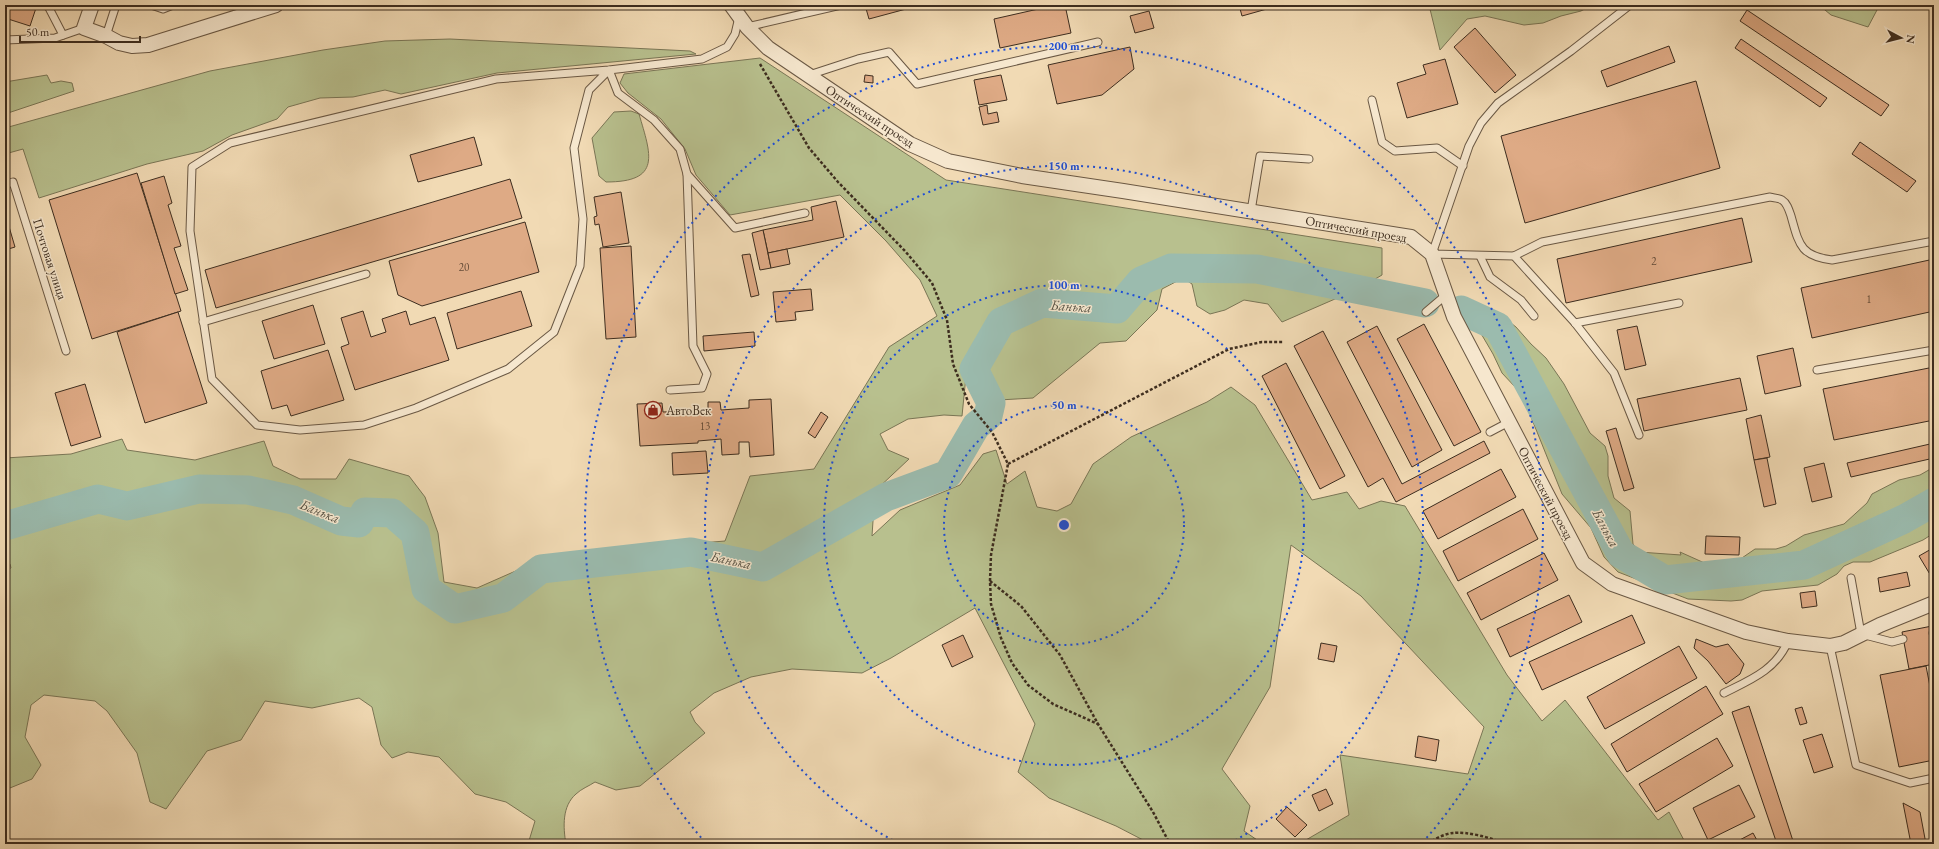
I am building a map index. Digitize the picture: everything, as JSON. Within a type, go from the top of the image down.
[{"type":"street","points":[[92,5],[84,28],[106,36],[119,43],[132,46],[148,45],[276,5]]},
{"type":"street","name":"Оптический проезд","points":[[731,5],[743,22],[768,48],[910,144],[948,161],[1022,176],[1411,237],[1432,254],[1454,317],[1583,563],[1612,584],[1746,632],[1788,641],[1830,646],[1844,643],[1934,603]]},
{"type":"lane","points":[[50,5],[49,8],[63,35]]},
{"type":"lane","points":[[106,36],[116,5]]},
{"type":"lane","points":[[151,5],[163,9],[173,5]]},
{"type":"lane","points":[[609,70],[589,90],[574,148],[583,219],[580,266],[554,332],[508,369],[416,408],[364,425],[300,430],[257,425],[212,379],[190,231],[192,167],[230,143],[496,79],[609,70],[702,59],[727,46],[743,22],[841,5]]},
{"type":"lane","points":[[1630,5],[1571,51],[1498,103],[1481,123],[1469,146],[1432,254],[1514,256],[1542,242],[1770,197],[1781,200],[1789,209],[1798,243],[1806,252],[1819,258],[1832,260],[1934,241]]},
{"type":"lane","points":[[5,40],[55,38],[84,28]]},
{"type":"lane","points":[[809,75],[858,59],[889,52],[917,84],[1098,42]]},
{"type":"lane","points":[[609,70],[618,93],[654,120],[680,149],[687,174],[693,346],[707,374],[702,388],[670,390]]},
{"type":"lane","points":[[1372,100],[1382,142],[1395,151],[1437,148],[1463,166]]},
{"type":"lane","points":[[1251,212],[1260,156],[1309,159]]},
{"type":"lane","points":[[687,174],[735,228],[805,213]]},
{"type":"lane","name":"Почтовая улица","points":[[5,184],[12,182],[66,351]]},
{"type":"lane","points":[[1480,256],[1490,277],[1521,300],[1534,316]]},
{"type":"lane","points":[[1514,256],[1575,322],[1614,372],[1639,435]]},
{"type":"lane","points":[[204,322],[366,274]]},
{"type":"lane","points":[[1426,312],[1446,295]]},
{"type":"lane","points":[[1575,322],[1679,303]]},
{"type":"lane","points":[[1817,370],[1934,350]]},
{"type":"lane","points":[[1490,432],[1509,422]]},
{"type":"lane","points":[[1851,578],[1862,634],[1892,642],[1903,639]]},
{"type":"lane","points":[[1724,693],[1749,681],[1772,667],[1782,654],[1788,641]]},
{"type":"lane","points":[[1830,646],[1856,765],[1910,783],[1934,778]]},
{"type":"path","points":[[760,64],[809,148],[838,182],[905,251],[932,283],[947,320],[953,364],[969,404],[992,432],[1008,464],[991,555],[991,604],[1001,638],[1012,663],[1028,685],[1053,704],[1098,724]]},
{"type":"path","points":[[1008,464],[1229,349],[1262,342],[1283,342]]},
{"type":"path","points":[[990,581],[1022,606],[1060,655],[1098,724],[1153,812],[1170,844]]},
{"type":"path","points":[[1428,844],[1433,840],[1454,832],[1472,834],[1502,844]]},
{"type":"green space","points":[[628,5],[704,5],[705,7],[665,8]]},
{"type":"green space","points":[[1429,5],[1592,5],[1581,11],[1561,16],[1543,23],[1524,25],[1485,16],[1467,19],[1440,50]]},
{"type":"green space","points":[[1819,5],[1878,5],[1868,27],[1831,15]]},
{"type":"green space","points":[[450,39],[690,51],[696,54],[497,73],[401,94],[385,90],[353,97],[320,98],[288,107],[277,119],[232,135],[203,151],[147,164],[39,198],[23,149],[5,154],[5,128],[210,71],[323,50],[385,41]]},
{"type":"green space","points":[[760,58],[946,180],[1382,248],[1382,275],[1358,289],[1282,322],[1268,304],[1244,300],[1225,310],[1210,314],[1197,306],[1192,284],[1183,278],[1162,289],[1157,310],[1126,341],[1100,343],[1033,398],[999,400],[967,366],[962,416],[944,415],[908,419],[880,434],[888,450],[909,459],[875,491],[872,536],[900,510],[960,485],[983,454],[996,450],[1007,484],[1025,471],[1037,507],[1057,511],[1071,504],[1093,464],[1131,437],[1207,402],[1231,387],[1255,405],[1312,500],[1347,492],[1359,509],[1381,501],[1405,506],[1507,675],[1542,721],[1565,700],[1658,820],[1669,812],[1686,844],[1478,844],[1447,838],[1440,844],[1299,844],[1349,815],[1340,755],[1468,774],[1484,727],[1361,596],[1291,545],[1270,687],[1222,769],[1250,806],[1244,831],[1263,844],[1145,844],[1143,840],[1116,826],[1049,798],[1018,772],[1035,724],[975,608],[891,658],[862,673],[792,669],[751,677],[714,693],[690,712],[695,722],[705,733],[640,786],[616,790],[595,782],[583,789],[571,799],[566,811],[564,824],[566,844],[528,844],[535,821],[506,802],[475,794],[439,757],[408,752],[392,758],[381,745],[372,707],[359,698],[312,708],[265,701],[241,740],[207,751],[166,809],[150,802],[137,753],[107,711],[95,701],[44,695],[31,705],[25,737],[41,765],[32,779],[5,790],[5,570],[11,568],[10,564],[5,559],[5,458],[71,454],[122,439],[127,450],[195,460],[264,441],[273,466],[300,479],[336,479],[349,459],[409,476],[425,497],[438,533],[444,582],[477,588],[527,566],[582,553],[725,541],[750,476],[814,469],[889,347],[937,316],[920,280],[886,241],[840,195],[730,215],[696,175],[685,149],[661,119],[628,93],[620,83],[624,74]]},
{"type":"green space","points":[[47,75],[51,83],[61,81],[72,83],[74,91],[5,114],[5,82]]},
{"type":"green space","points":[[631,111],[639,114],[647,142],[649,154],[648,163],[644,171],[636,177],[624,181],[606,182],[599,176],[592,138],[614,112]]},
{"type":"green space","points":[[1461,310],[1499,314],[1516,327],[1546,358],[1564,384],[1590,433],[1605,446],[1608,456],[1608,476],[1614,498],[1630,511],[1633,544],[1639,552],[1681,555],[1680,552],[1709,565],[1729,563],[1739,560],[1755,549],[1776,549],[1786,546],[1804,535],[1844,524],[1867,503],[1872,494],[1899,480],[1920,475],[1934,467],[1934,533],[1923,540],[1870,562],[1853,562],[1844,566],[1837,574],[1818,585],[1762,591],[1742,600],[1731,601],[1688,599],[1618,572],[1604,557],[1591,528],[1562,494],[1527,407],[1516,388],[1502,373],[1476,325]]},
{"type":"building","points":[[5,5],[37,5],[30,26],[5,18]]},
{"type":"building","points":[[865,5],[921,5],[869,19]]},
{"type":"building","points":[[1056,5],[1065,5],[1071,33],[1000,48],[994,19]]},
{"type":"building","points":[[1239,5],[1281,5],[1242,16]]},
{"type":"building","points":[[1747,10],[1889,105],[1881,116],[1740,21]]},
{"type":"building","points":[[1149,11],[1154,28],[1135,33],[1130,16]]},
{"type":"building","points":[[1475,28],[1516,75],[1495,93],[1454,47]]},
{"type":"building","points":[[1741,39],[1827,98],[1820,107],[1735,48]]},
{"type":"building","points":[[1669,46],[1675,62],[1607,87],[1601,71]]},
{"type":"building","points":[[1130,47],[1134,69],[1102,95],[1057,104],[1048,65]]},
{"type":"building","points":[[1445,59],[1458,104],[1407,118],[1397,83],[1426,74],[1423,65]]},
{"type":"building","points":[[865,75],[873,76],[873,83],[864,82]]},
{"type":"building","points":[[1001,75],[1007,100],[979,105],[974,80]]},
{"type":"building","points":[[1696,81],[1720,168],[1525,223],[1501,136]]},
{"type":"building","points":[[987,105],[988,114],[997,112],[999,122],[983,125],[979,107]]},
{"type":"building","points":[[474,137],[482,165],[418,182],[410,155]]},
{"type":"building","points":[[1860,142],[1916,181],[1907,192],[1852,154]]},
{"type":"building","points":[[137,173],[181,311],[92,339],[49,200]]},
{"type":"building","points":[[164,176],[172,203],[168,205],[181,246],[174,248],[188,290],[175,294],[141,183]]},
{"type":"building","points":[[510,179],[522,218],[216,308],[205,270]]},
{"type":"building","points":[[621,192],[629,243],[603,247],[599,224],[595,225],[594,217],[597,216],[594,197]]},
{"type":"building","points":[[836,201],[844,237],[768,253],[763,230],[813,220],[811,207]]},
{"type":"building","points":[[5,213],[15,247],[5,250]]},
{"type":"building","points":[[1742,218],[1752,262],[1566,303],[1557,259]]},
{"type":"building","points":[[525,222],[539,272],[422,306],[398,295],[389,261]]},
{"type":"building","points":[[763,230],[771,268],[760,270],[752,233]]},
{"type":"building","points":[[631,246],[636,337],[606,339],[600,248]]},
{"type":"building","points":[[787,249],[790,264],[771,268],[768,253]]},
{"type":"building","points":[[750,254],[759,295],[751,297],[742,255]]},
{"type":"building","points":[[1934,259],[1934,311],[1812,338],[1801,288]]},
{"type":"building","points":[[811,289],[813,310],[795,312],[796,320],[776,322],[773,292]]},
{"type":"building","points":[[521,291],[532,326],[457,349],[447,313]]},
{"type":"building","points":[[313,305],[325,344],[274,359],[262,321]]},
{"type":"building","points":[[363,311],[371,337],[386,332],[382,319],[406,311],[410,325],[435,317],[449,360],[355,390],[341,347],[349,344],[341,318]]},
{"type":"building","points":[[178,312],[207,403],[145,423],[117,332]]},
{"type":"building","points":[[1424,324],[1481,432],[1454,446],[1397,339]]},
{"type":"building","points":[[1377,326],[1442,450],[1412,467],[1347,342]]},
{"type":"building","points":[[1637,326],[1646,365],[1625,370],[1617,330]]},
{"type":"building","points":[[1323,331],[1402,484],[1484,441],[1490,453],[1396,502],[1383,478],[1368,487],[1294,346]]},
{"type":"building","points":[[754,332],[755,346],[704,351],[703,336]]},
{"type":"building","points":[[1793,348],[1801,386],[1765,394],[1757,356]]},
{"type":"building","points":[[328,350],[344,400],[291,416],[287,405],[272,409],[261,371]]},
{"type":"building","points":[[1286,363],[1345,476],[1320,489],[1262,376]]},
{"type":"building","points":[[1934,367],[1934,420],[1834,440],[1823,389]]},
{"type":"building","points":[[1740,378],[1747,410],[1644,431],[1637,399]]},
{"type":"building","points":[[85,384],[101,437],[71,446],[55,393]]},
{"type":"building","points":[[771,399],[774,455],[750,457],[749,442],[739,442],[739,454],[722,455],[721,439],[698,441],[698,443],[640,446],[637,404],[662,403],[663,412],[708,410],[708,402],[720,402],[721,410],[749,408],[749,400]]},
{"type":"building","points":[[821,412],[828,417],[815,438],[808,433]]},
{"type":"building","points":[[1761,415],[1770,457],[1754,460],[1746,419]]},
{"type":"building","points":[[1616,428],[1634,488],[1624,491],[1606,431]]},
{"type":"building","points":[[1934,442],[1934,458],[1851,477],[1847,463]]},
{"type":"building","points":[[706,451],[708,473],[673,475],[672,453]]},
{"type":"building","points":[[1767,458],[1776,504],[1764,507],[1754,460]]},
{"type":"building","points":[[1824,463],[1832,497],[1812,502],[1804,468]]},
{"type":"building","points":[[1501,469],[1516,497],[1438,539],[1423,511]]},
{"type":"building","points":[[1523,509],[1538,539],[1458,581],[1443,551]]},
{"type":"building","points":[[1706,536],[1740,537],[1739,555],[1705,554]]},
{"type":"building","points":[[1933,548],[1934,575],[1931,576],[1919,556]]},
{"type":"building","points":[[1544,553],[1558,580],[1481,620],[1467,593]]},
{"type":"building","points":[[1907,572],[1910,586],[1880,592],[1878,578]]},
{"type":"building","points":[[1815,591],[1817,606],[1802,608],[1800,593]]},
{"type":"building","points":[[1569,595],[1582,622],[1510,657],[1497,629]]},
{"type":"building","points":[[1632,615],[1645,643],[1542,690],[1529,662]]},
{"type":"building","points":[[1932,626],[1934,638],[1934,664],[1909,669],[1902,632]]},
{"type":"building","points":[[963,635],[973,657],[952,667],[942,645]]},
{"type":"building","points":[[1696,639],[1716,647],[1728,644],[1744,664],[1740,674],[1726,684],[1708,661],[1694,648]]},
{"type":"building","points":[[1321,643],[1337,646],[1334,662],[1318,659]]},
{"type":"building","points":[[1679,646],[1697,678],[1605,729],[1587,697]]},
{"type":"building","points":[[1926,666],[1934,707],[1934,760],[1899,767],[1880,675]]},
{"type":"building","points":[[1706,686],[1723,714],[1627,772],[1611,744]]},
{"type":"building","points":[[1749,706],[1794,844],[1777,844],[1732,712]]},
{"type":"building","points":[[1802,707],[1807,723],[1800,725],[1795,709]]},
{"type":"building","points":[[1822,734],[1833,767],[1814,773],[1803,740]]},
{"type":"building","points":[[1418,736],[1439,740],[1436,761],[1415,757]]},
{"type":"building","points":[[1717,738],[1733,766],[1656,812],[1639,784]]},
{"type":"building","points":[[1739,785],[1755,817],[1708,840],[1693,808]]},
{"type":"building","points":[[1326,789],[1333,804],[1319,811],[1312,795]]},
{"type":"building","points":[[1903,803],[1920,812],[1926,844],[1911,844]]},
{"type":"building","points":[[1287,807],[1307,825],[1295,837],[1276,819]]},
{"type":"building","points":[[1753,833],[1759,844],[1732,844]]},
{"type":"waterway","name":"Банька","points":[[5,526],[98,499],[127,506],[199,489],[248,490],[293,500],[341,521],[359,523],[365,512],[392,513],[415,533],[426,589],[455,609],[503,598],[541,569],[691,552],[763,567],[886,497],[948,474],[976,426],[988,416],[991,403],[974,369],[1001,322],[1042,303],[1117,309],[1141,281],[1171,268],[1257,269],[1425,303]]},
{"type":"waterway","name":"Банька","points":[[1461,310],[1498,327],[1621,554],[1665,580],[1804,565],[1904,519],[1934,502]]},
{"type":"place","name":"АвтоВек","points":[[653,410]]}]
